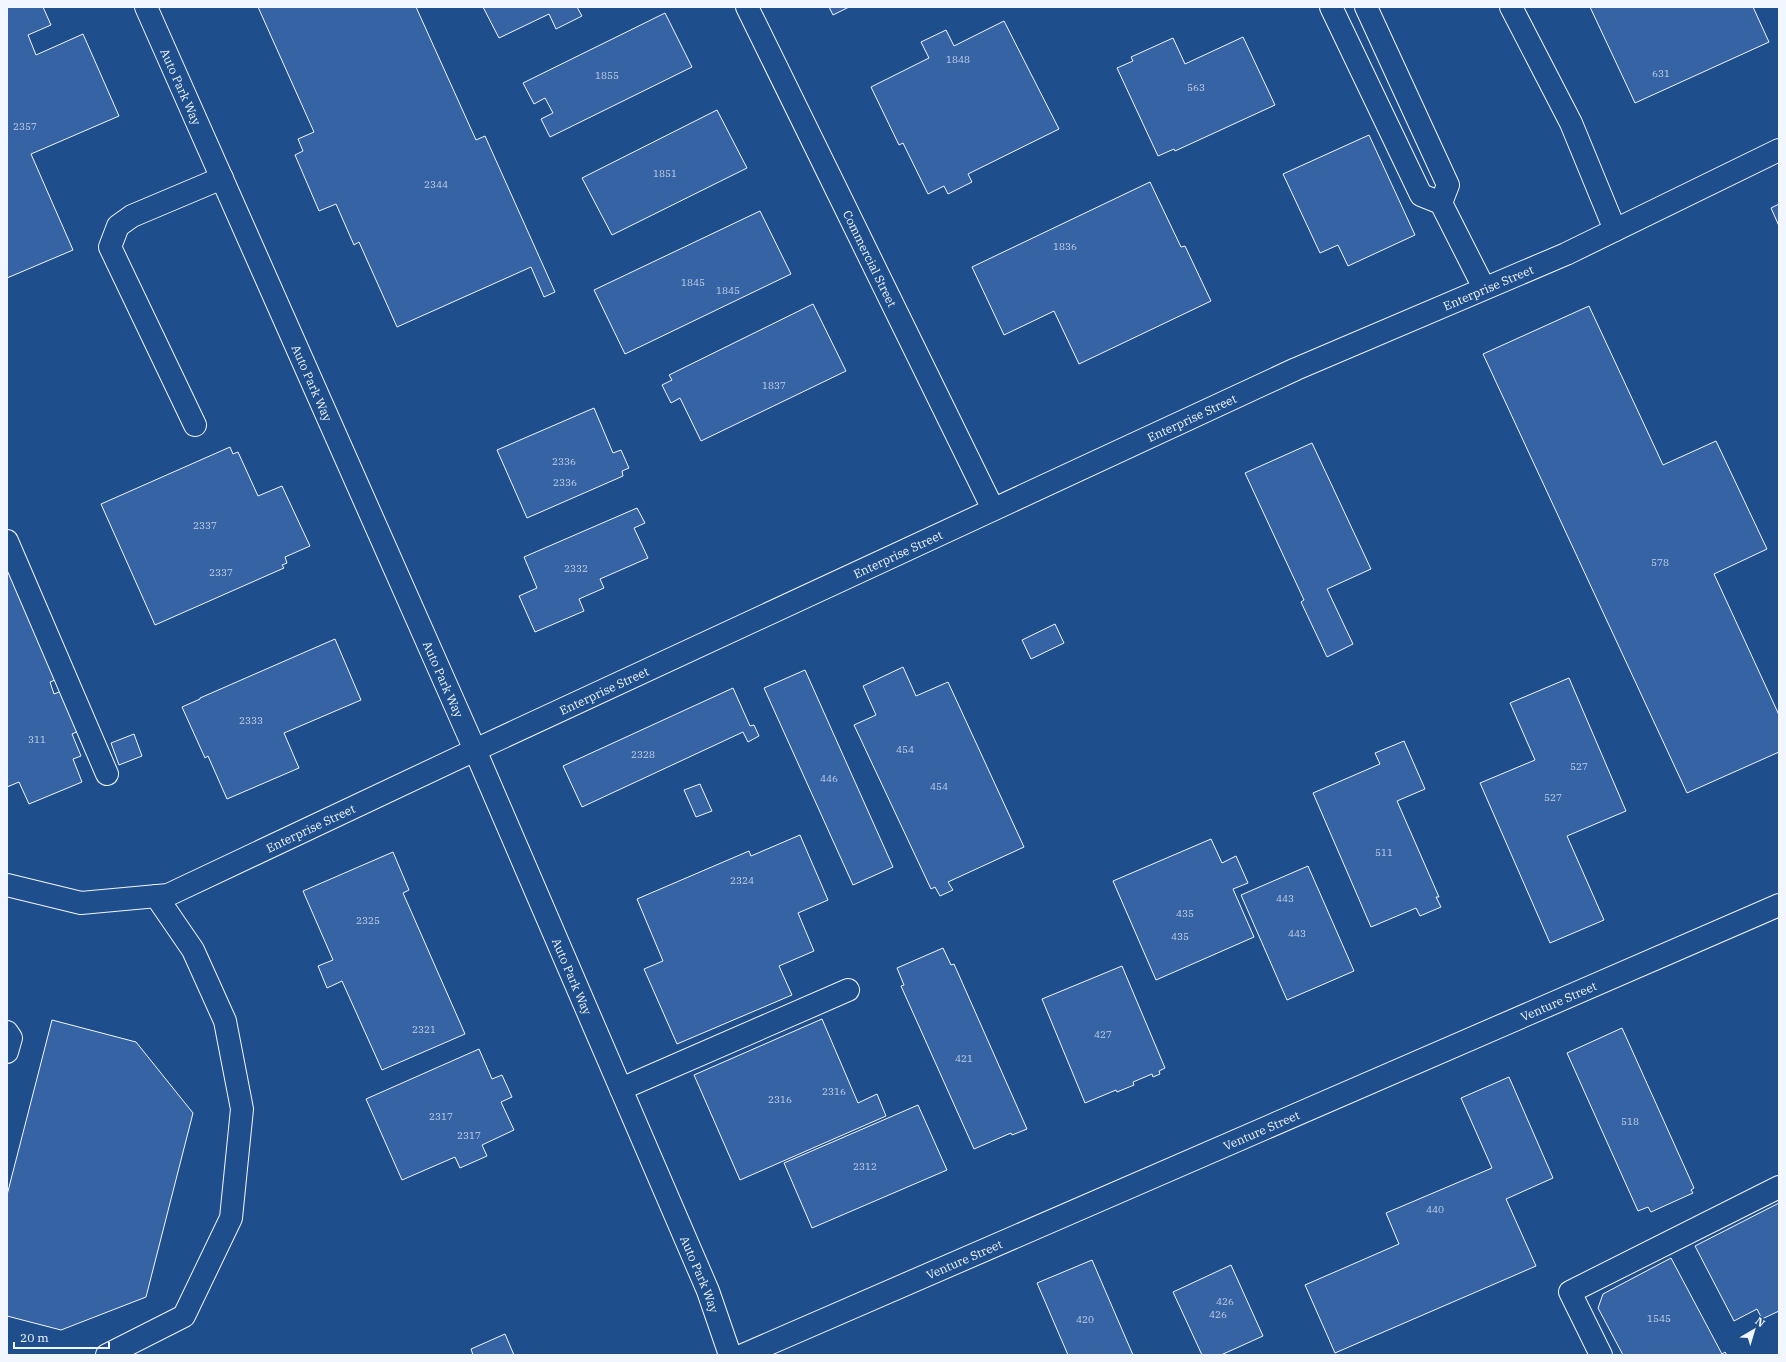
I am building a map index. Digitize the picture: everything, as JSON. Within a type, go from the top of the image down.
[{"type":"street","name":"Auto Park Way","points":[[146,7],[475,750],[708,1291],[730,1355]]},
{"type":"street","name":"Commercial Street","points":[[747,7],[993,510]]},
{"type":"street","points":[[1331,7],[1421,195],[1440,203],[1484,288]]},
{"type":"street","points":[[1366,7],[1448,185],[1440,203]]},
{"type":"street","points":[[1511,7],[1571,123],[1615,230]]},
{"type":"street","points":[[1373,95],[1401,81]]},
{"type":"street","name":"Enterprise Street","points":[[7,885],[81,903],[168,895],[475,750],[1296,369],[1566,254],[1779,150]]},
{"type":"street","points":[[195,425],[110,247],[118,226],[132,216],[222,178]]},
{"type":"street","points":[[7,541],[106,774]]},
{"type":"street","points":[[107,1355],[184,1316],[231,1218],[242,1109],[225,1021],[193,950],[156,896]]},
{"type":"street","name":"Venture Street","points":[[743,1355],[1779,905]]},
{"type":"street","points":[[621,1089],[848,990]]},
{"type":"street","points":[[7,1032],[11,1038],[7,1052]]},
{"type":"street","points":[[1601,1355],[1570,1292],[1779,1186]]},
{"type":"building","points":[[7,7],[43,7],[51,25],[28,35],[36,55],[83,34],[119,116],[31,154],[73,250],[7,278]]},
{"type":"building","points":[[258,7],[416,7],[476,140],[485,136],[555,292],[544,297],[531,267],[397,327],[359,242],[354,245],[336,204],[319,211],[295,155],[303,151],[298,139],[314,132]]},
{"type":"building","points":[[483,7],[577,7],[582,16],[556,29],[549,14],[499,38]]},
{"type":"building","points":[[829,7],[849,7],[833,15]]},
{"type":"building","points":[[1590,7],[1753,7],[1769,42],[1635,103]]},
{"type":"building","points":[[665,13],[692,67],[550,137],[541,119],[553,113],[545,98],[534,104],[523,83]]},
{"type":"building","points":[[1004,21],[1059,129],[968,174],[972,182],[948,194],[944,186],[928,194],[903,143],[899,145],[871,87],[929,58],[921,42],[946,30],[954,46]]},
{"type":"building","points":[[1243,37],[1275,105],[1175,151],[1174,149],[1158,156],[1117,68],[1133,61],[1131,57],[1173,38],[1185,64]]},
{"type":"building","points":[[717,110],[747,168],[612,235],[582,178]]},
{"type":"building","points":[[1369,135],[1415,235],[1348,266],[1338,245],[1320,253],[1283,174]]},
{"type":"building","points":[[1150,182],[1181,247],[1185,246],[1211,301],[1079,364],[1054,311],[1004,335],[972,267]]},
{"type":"building","points":[[1779,204],[1779,226],[1771,208]]},
{"type":"building","points":[[760,211],[791,274],[625,354],[594,290]]},
{"type":"building","points":[[813,304],[846,371],[701,441],[680,398],[671,403],[662,385],[672,380],[669,375]]},
{"type":"building","points":[[1589,306],[1663,465],[1716,441],[1767,549],[1714,574],[1779,715],[1779,752],[1687,793],[1483,354]]},
{"type":"building","points":[[594,408],[613,453],[621,450],[629,468],[622,471],[623,476],[527,518],[497,450]]},
{"type":"building","points":[[1312,443],[1371,569],[1327,589],[1353,644],[1327,657],[1301,602],[1304,600],[1245,473]]},
{"type":"building","points":[[230,447],[233,454],[238,452],[258,496],[282,486],[310,546],[285,557],[287,563],[282,565],[284,568],[155,625],[101,504]]},
{"type":"building","points":[[637,508],[645,523],[634,528],[648,558],[600,579],[604,588],[579,599],[584,611],[535,632],[519,596],[537,588],[524,557]]},
{"type":"building","points":[[7,553],[60,678],[50,682],[54,694],[64,690],[81,730],[72,734],[81,756],[73,759],[82,782],[29,804],[19,782],[7,787]]},
{"type":"building","points":[[1055,624],[1064,643],[1031,659],[1022,640]]},
{"type":"building","points":[[335,639],[361,700],[284,733],[299,768],[227,799],[208,756],[205,758],[182,707]]},
{"type":"building","points":[[903,667],[916,696],[948,682],[1024,847],[948,882],[953,890],[940,896],[935,887],[931,889],[854,725],[876,715],[863,686]]},
{"type":"building","points":[[805,670],[893,867],[853,885],[764,688]]},
{"type":"building","points":[[1569,678],[1626,811],[1567,836],[1604,920],[1550,943],[1480,783],[1535,760],[1510,703]]},
{"type":"building","points":[[733,688],[750,726],[754,725],[759,736],[748,742],[743,732],[582,807],[563,766]]},
{"type":"building","points":[[134,734],[142,756],[119,765],[111,743]]},
{"type":"building","points":[[1404,741],[1425,789],[1397,801],[1439,897],[1436,897],[1441,907],[1420,916],[1416,908],[1371,927],[1313,793],[1380,764],[1375,753]]},
{"type":"building","points":[[700,784],[712,811],[696,817],[684,790]]},
{"type":"building","points":[[800,835],[828,900],[798,913],[814,951],[779,966],[792,995],[677,1044],[644,969],[663,961],[637,899],[749,851],[751,856]]},
{"type":"building","points":[[1211,839],[1222,863],[1236,856],[1248,883],[1233,889],[1254,937],[1156,980],[1113,881]]},
{"type":"building","points":[[393,852],[409,890],[403,893],[465,1034],[382,1070],[342,981],[327,988],[318,966],[333,960],[303,891]]},
{"type":"building","points":[[1308,866],[1354,971],[1287,1000],[1241,895]]},
{"type":"building","points":[[943,948],[951,965],[954,964],[1027,1129],[1012,1135],[1011,1133],[974,1149],[901,986],[904,985],[897,968]]},
{"type":"building","points":[[1122,966],[1165,1068],[1159,1071],[1160,1074],[1153,1077],[1152,1074],[1133,1082],[1134,1085],[1117,1092],[1116,1090],[1085,1103],[1042,999]]},
{"type":"building","points":[[822,1019],[858,1103],[877,1094],[886,1116],[740,1180],[694,1075]]},
{"type":"building","points":[[52,1020],[136,1042],[193,1113],[146,1297],[61,1330],[7,1316],[7,1195]]},
{"type":"building","points":[[1622,1028],[1694,1188],[1691,1190],[1693,1193],[1651,1212],[1648,1207],[1638,1211],[1567,1053]]},
{"type":"building","points":[[479,1049],[492,1079],[502,1075],[512,1097],[501,1102],[514,1130],[482,1145],[487,1156],[460,1168],[455,1157],[402,1180],[366,1099]]},
{"type":"building","points":[[1509,1077],[1553,1178],[1506,1199],[1536,1266],[1335,1353],[1305,1285],[1399,1244],[1386,1213],[1492,1168],[1461,1098]]},
{"type":"building","points":[[918,1105],[947,1170],[812,1228],[784,1163]]},
{"type":"building","points":[[1779,1203],[1779,1311],[1762,1319],[1757,1309],[1734,1321],[1695,1246]]},
{"type":"building","points":[[1671,1258],[1722,1354],[1725,1352],[1727,1355],[1623,1355],[1598,1308],[1603,1294]]},
{"type":"building","points":[[1092,1260],[1133,1355],[1068,1355],[1037,1283]]},
{"type":"building","points":[[1231,1265],[1263,1336],[1221,1355],[1202,1355],[1173,1292]]},
{"type":"building","points":[[505,1334],[514,1355],[473,1355],[471,1349]]}]
